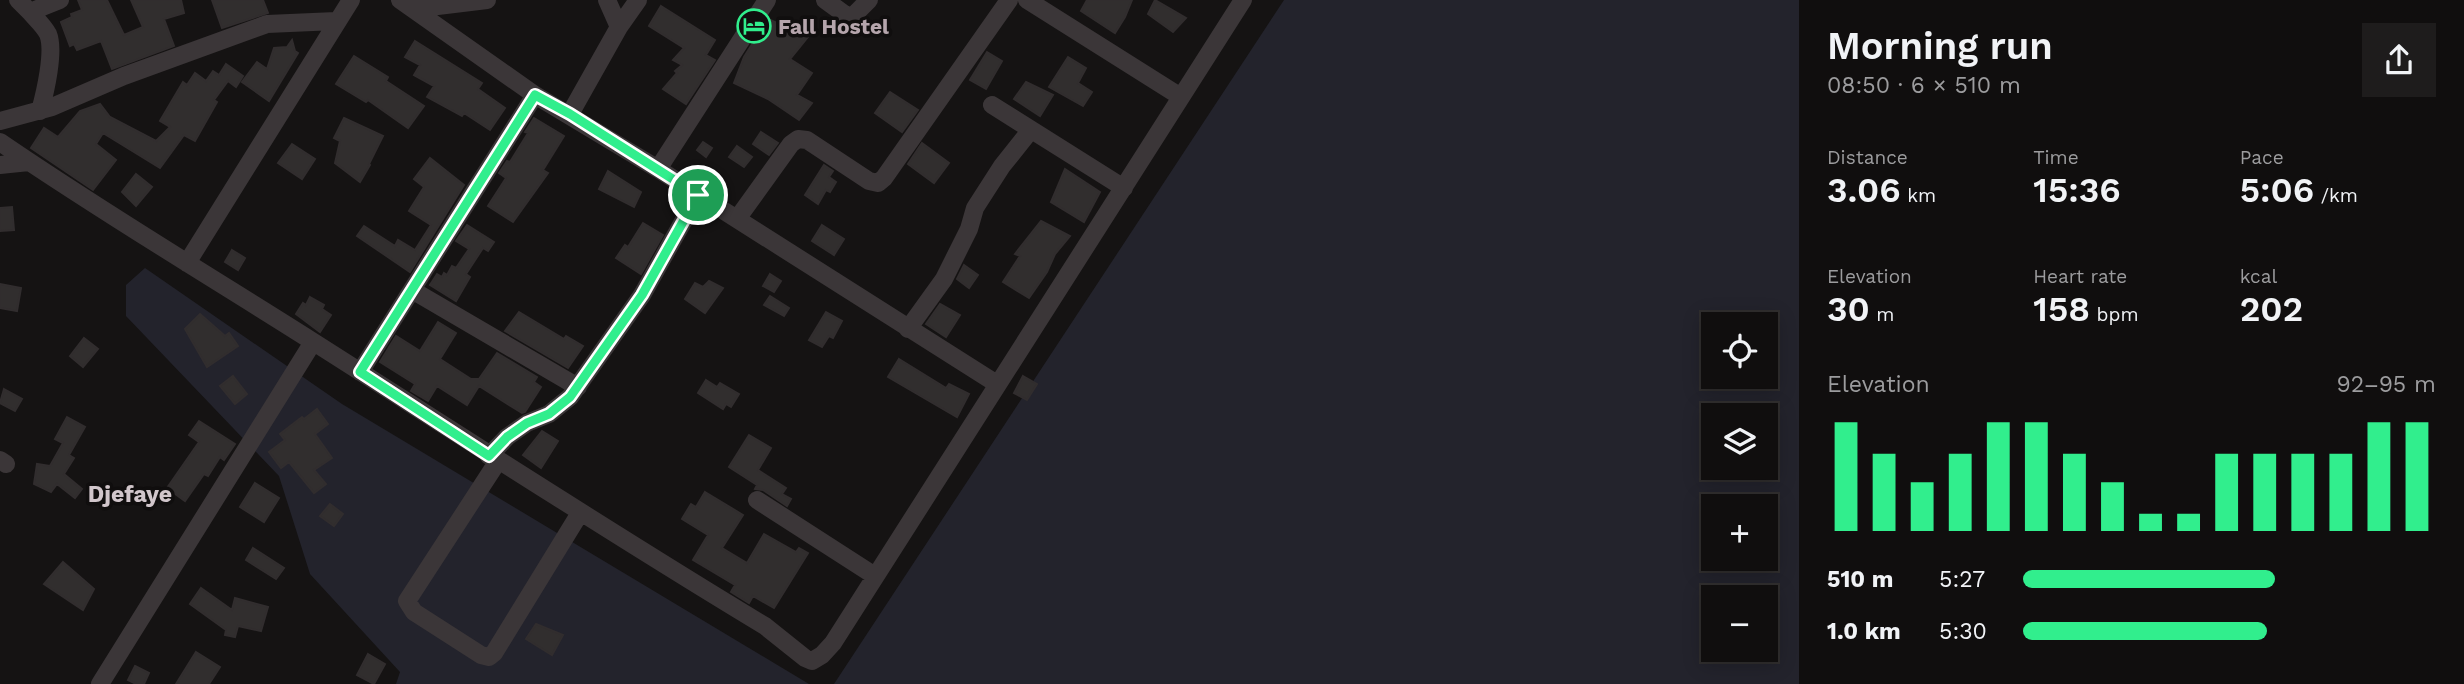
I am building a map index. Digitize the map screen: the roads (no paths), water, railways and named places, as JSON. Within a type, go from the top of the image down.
[{"type":"street","points":[[24,6],[60,0]]},
{"type":"street","points":[[187,263],[351,0]]},
{"type":"street","points":[[406,4],[487,0]]},
{"type":"street","points":[[607,0],[619,27]]},
{"type":"street","points":[[570,114],[619,27],[638,0]]},
{"type":"street","points":[[658,169],[766,0]]},
{"type":"street","points":[[825,0],[847,16],[854,15],[869,0]]},
{"type":"street","points":[[737,219],[798,139],[807,140],[869,181],[878,183],[1009,0]]},
{"type":"street","points":[[1027,0],[1181,97]]},
{"type":"street","points":[[0,142],[76,194],[313,341],[580,513],[765,626],[812,661],[818,659],[832,643],[1243,0]]},
{"type":"street","points":[[406,4],[535,95],[658,169],[997,384]]},
{"type":"street","points":[[24,6],[46,30],[50,47],[46,91],[40,111]]},
{"type":"street","points":[[0,121],[40,111],[124,76],[267,24],[336,21]]},
{"type":"street","points":[[360,372],[535,95]]},
{"type":"street","points":[[992,105],[1124,188]]},
{"type":"street","points":[[908,329],[944,279],[969,229],[975,208],[1002,166],[1030,131]]},
{"type":"street","points":[[0,165],[29,162]]},
{"type":"street","points":[[580,513],[489,657],[481,655],[414,612],[407,601],[507,437],[527,423],[549,414],[578,387],[642,295],[698,195]]},
{"type":"street","points":[[412,290],[578,387]]},
{"type":"street","points":[[100,684],[313,341]]},
{"type":"street","points":[[757,500],[875,576]]},
{"type":"place","name":"Fall Hostel","points":[[754,26]]},
{"type":"district","name":"Djefaye","points":[[130,494]]}]
